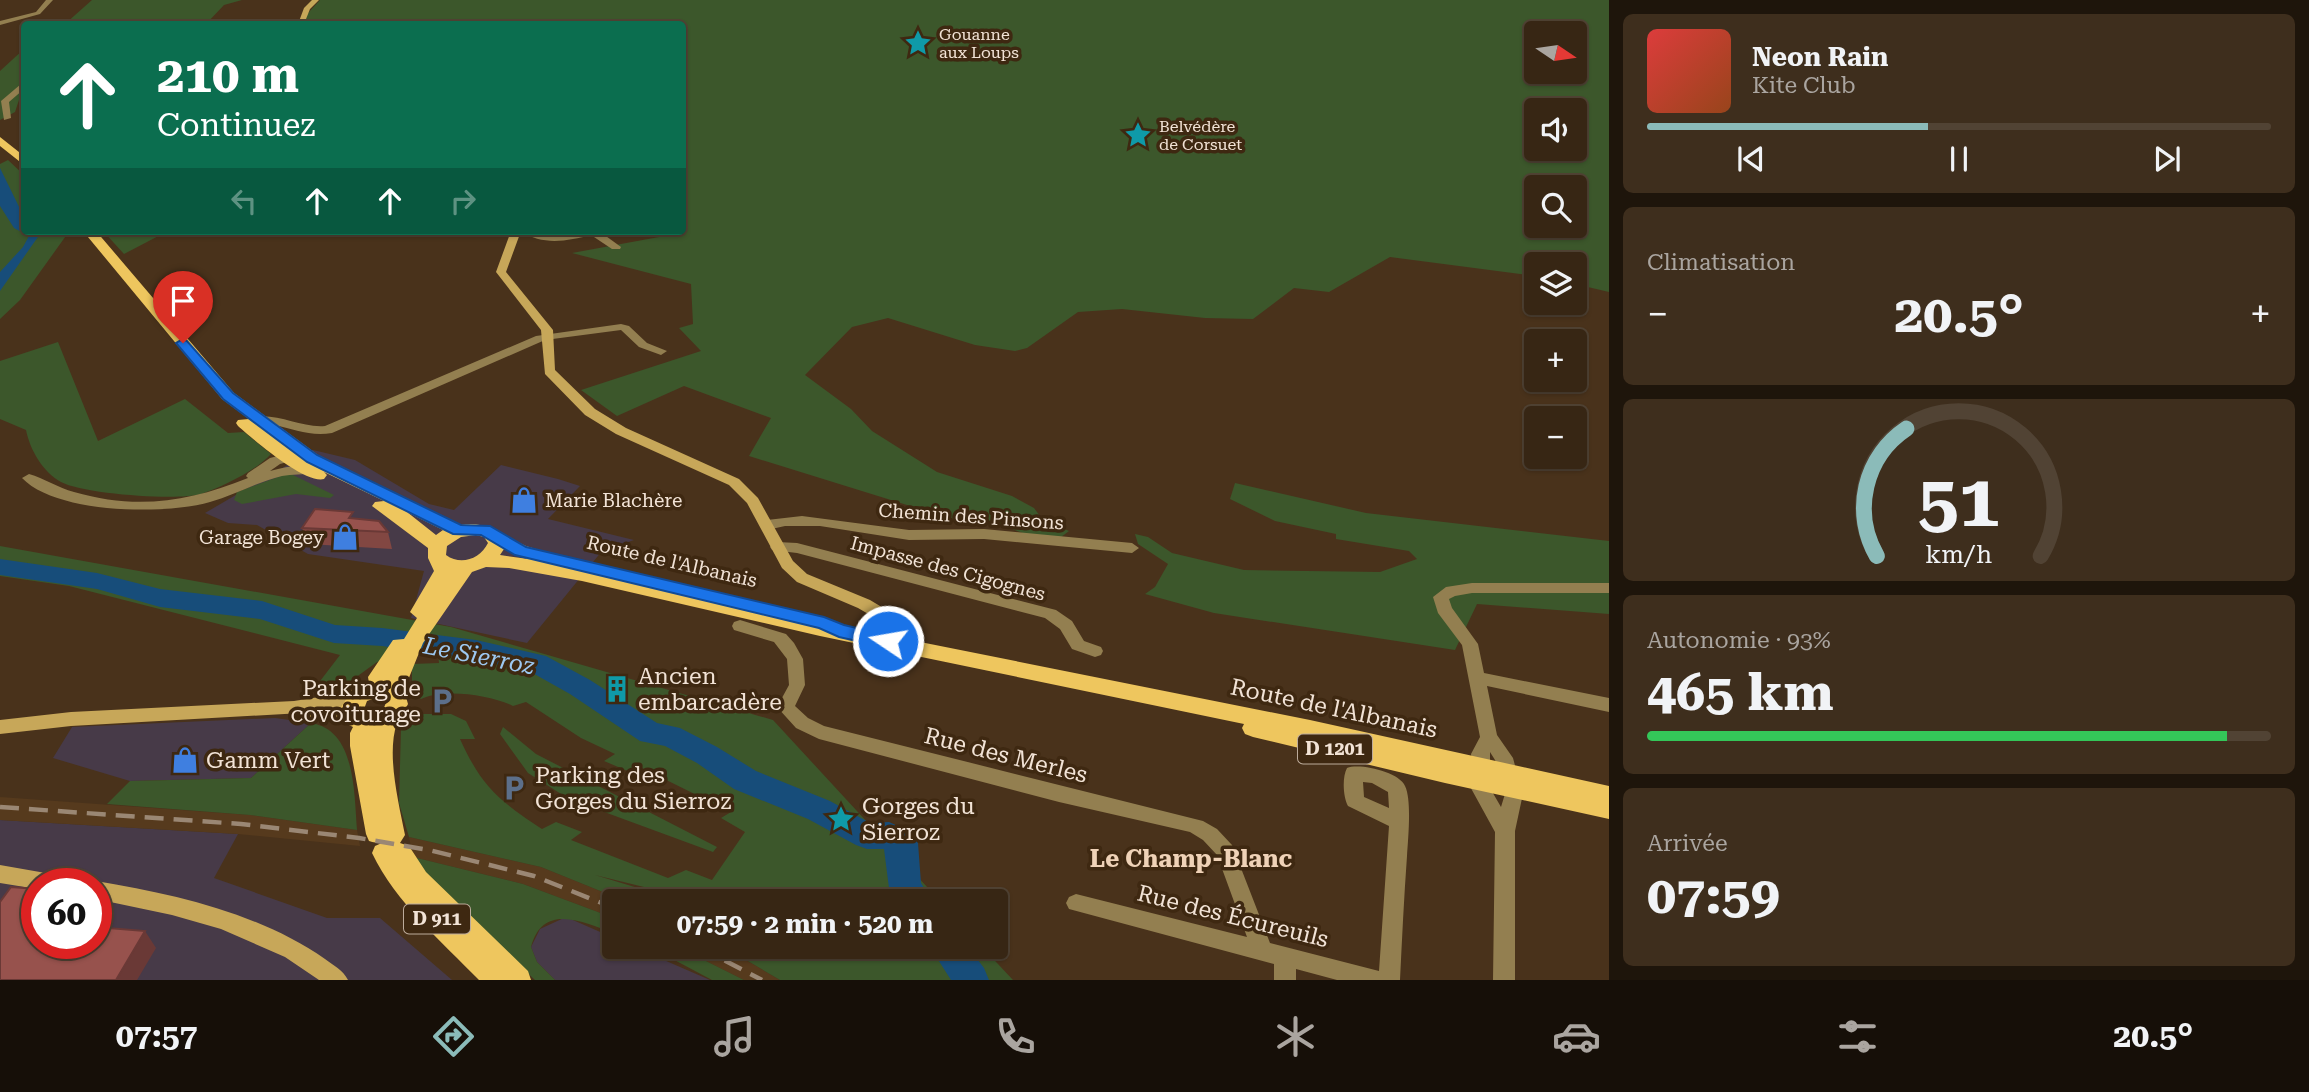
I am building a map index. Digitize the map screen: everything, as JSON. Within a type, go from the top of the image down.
[{"type":"main road","points":[[0,133],[21,151]]},
{"type":"main road","points":[[0,140],[21,159]]},
{"type":"main road","points":[[93,235],[228,396],[241,420],[286,456],[309,470],[396,513],[440,554],[444,572],[426,612],[399,657],[398,671],[387,690]]},
{"type":"main road","points":[[228,396],[312,459],[459,531]]},
{"type":"main road","name":"Route de l'Albanais","points":[[459,531],[484,530],[521,551],[824,623],[839,631]]},
{"type":"main road","points":[[440,554],[450,534],[459,531]]},
{"type":"main road","points":[[426,612],[475,564],[495,550],[495,537]]},
{"type":"main road","name":"Route de l'Albanais","points":[[440,554],[475,564],[509,562],[582,575],[820,629],[1289,724],[1609,809]]},
{"type":"main road","points":[[387,690],[398,701],[397,707],[366,713],[367,691],[387,690]]},
{"type":"main road","name":"Route de l'Albanais","points":[[1174,702],[1205,716],[1384,760],[1496,779]]},
{"type":"main road","name":"D 911","points":[[366,713],[361,746],[389,844],[406,887],[497,980]]},
{"type":"main road","points":[[1496,779],[1609,796]]},
{"type":"main road","name":"D 911","points":[[389,844],[417,880],[518,980]]},
{"type":"street","points":[[0,23],[30,16],[42,10],[50,0]]},
{"type":"street","points":[[301,21],[307,8],[316,0]]},
{"type":"street","points":[[2,121],[5,101],[21,88]]},
{"type":"street","points":[[515,235],[501,272],[547,330],[544,338],[549,371],[590,412],[621,431],[734,482],[753,501],[787,564],[802,578],[864,604],[889,619],[892,626],[888,641]]},
{"type":"street","points":[[535,235],[558,240],[577,235]]},
{"type":"street","points":[[598,235],[616,247]]},
{"type":"street","points":[[258,420],[276,419],[301,429],[327,430],[544,338],[625,328],[643,345],[661,351]]},
{"type":"street","points":[[232,490],[286,456],[296,454],[335,476],[353,481]]},
{"type":"street","points":[[29,478],[48,490],[130,504],[173,505],[206,499],[275,473],[299,468],[309,470]]},
{"type":"street","name":"Chemin des Pinsons","points":[[767,525],[783,520],[810,520],[911,535],[979,533],[1132,548]]},
{"type":"street","name":"Impasse des Cigognes","points":[[777,547],[797,548],[1050,614],[1066,625],[1078,645],[1095,651]]},
{"type":"street","points":[[1505,831],[1496,779],[1504,758],[1489,737],[1470,644],[1444,609],[1441,597],[1451,591],[1472,588],[1609,588]]},
{"type":"street","name":"Rue des Merles","points":[[740,626],[780,638],[788,647],[795,659],[797,685],[786,707],[802,723],[819,732],[1059,794],[1191,824],[1204,830],[1216,838],[1225,851],[1262,950]]},
{"type":"street","points":[[1477,678],[1609,705]]},
{"type":"street","points":[[0,729],[99,718],[294,708],[327,713],[366,713]]},
{"type":"street","points":[[1489,737],[1480,754],[1496,779],[1505,831],[1504,980]]},
{"type":"street","points":[[1389,980],[1399,822]]},
{"type":"street","points":[[0,874],[21,878]]},
{"type":"street","points":[[112,893],[204,913],[292,950],[337,980]]},
{"type":"street","name":"Rue des Écureuils","points":[[1076,903],[1376,980]]},
{"type":"street","points":[[1285,955],[1285,980]]},
{"type":"shaded area","points":[[313,450],[355,460],[429,504],[454,510],[501,465],[558,479],[580,486],[548,519],[634,540],[602,551],[527,643],[411,618],[424,571],[308,554],[257,525],[228,523],[205,513]]},
{"type":"shaded area","points":[[275,718],[311,723],[251,778],[130,781],[53,758],[72,727]]},
{"type":"shaded area","points":[[0,797],[250,815],[357,830],[360,846],[238,834],[0,820]]},
{"type":"shaded area","points":[[0,820],[238,834],[214,878],[327,918],[380,918],[452,980],[0,980]]},
{"type":"shaded area","points":[[409,837],[541,867],[602,892],[602,914],[523,884],[413,857]]},
{"type":"shaded area","points":[[566,917],[602,933],[602,959],[662,959],[710,980],[555,980],[537,962],[531,947],[540,929]]},
{"type":"shaded area","points":[[702,959],[744,959],[780,980],[744,980]]},
{"type":"green space","points":[[92,0],[242,0],[224,5],[209,21],[68,21]]},
{"type":"green space","points":[[320,0],[1609,0],[1609,292],[1587,287],[1587,252],[1524,252],[1524,274],[1390,257],[1329,292],[1294,288],[1253,319],[1205,318],[1122,309],[1078,312],[1027,348],[1015,351],[975,345],[888,318],[852,327],[805,375],[851,409],[872,431],[937,472],[1012,496],[1034,508],[1043,520],[1069,531],[1052,544],[972,514],[965,523],[749,456],[771,418],[684,386],[617,416],[581,390],[701,351],[679,328],[693,324],[691,284],[572,253],[659,237],[657,235],[686,235],[686,21],[301,21]]},
{"type":"green space","points":[[21,52],[19,100],[15,112],[0,120],[0,71]]},
{"type":"green space","points":[[8,160],[21,172],[21,235],[67,235],[20,300],[0,319],[0,164]]},
{"type":"green space","points":[[107,235],[160,235],[124,254]]},
{"type":"green space","points":[[58,342],[98,441],[185,399],[228,433],[244,432],[271,454],[248,472],[229,482],[189,496],[109,493],[61,482],[38,460],[26,430],[0,419],[0,361]]},
{"type":"green space","points":[[289,473],[334,495],[330,498],[296,494],[242,504],[234,500],[237,492]]},
{"type":"green space","points":[[1235,483],[1366,513],[1609,541],[1609,614],[1477,604],[1455,650],[1214,613],[1145,594],[1155,587],[1168,564],[1138,544],[1135,534],[1148,537],[1172,553],[1244,570],[1380,572],[1417,559],[1409,551],[1336,539],[1336,534],[1275,521],[1230,499]]},
{"type":"green space","points":[[0,546],[451,627],[773,720],[929,889],[652,889],[595,875],[641,889],[602,889],[602,892],[541,867],[409,837],[399,803],[401,728],[421,714],[451,714],[466,721],[475,739],[460,739],[484,781],[503,800],[542,829],[556,822],[582,832],[571,840],[668,878],[686,870],[712,880],[745,832],[721,818],[731,812],[642,768],[630,772],[604,761],[615,754],[581,738],[526,702],[513,706],[480,696],[454,693],[421,699],[416,696],[412,685],[412,664],[439,663],[438,653],[418,648],[377,662],[348,683],[314,689],[340,655],[69,586],[0,576]]},
{"type":"green space","points":[[311,723],[326,728],[337,737],[345,750],[353,782],[357,830],[250,815],[107,804],[130,781],[251,778]]},
{"type":"green space","points":[[503,727],[536,754],[717,847],[713,852],[569,799],[528,773],[500,734]]},
{"type":"green space","points":[[413,857],[523,884],[602,914],[602,928],[566,919],[545,924],[537,933],[531,947],[537,962],[555,980],[535,980],[424,876]]},
{"type":"green space","points":[[673,959],[702,959],[744,980],[712,980]]},
{"type":"green space","points":[[744,959],[993,959],[1013,980],[780,980]]},
{"type":"water","points":[[0,168],[21,211],[21,232],[14,228],[0,206]]},
{"type":"water","points":[[27,235],[39,235],[0,291],[0,272],[23,247]]},
{"type":"building","points":[[315,509],[353,512],[349,518],[379,521],[388,532],[302,528]]},
{"type":"building","points":[[11,887],[21,888],[21,959],[112,959],[112,928],[145,931],[116,980],[0,980],[0,902]]},
{"type":"waterway","name":"Le Sierroz","points":[[0,567],[97,581],[160,598],[262,610],[334,634],[382,637],[476,650],[536,663],[580,687],[650,733],[670,736],[707,755],[745,780],[819,810],[867,836],[889,835],[902,843],[906,889]]},
{"type":"waterway","name":"Le Sierroz","points":[[956,959],[972,980]]},
{"type":"railway","points":[[0,807],[241,824],[359,838],[429,850],[534,876],[602,903]]},
{"type":"railway","points":[[722,959],[762,980]]},
{"type":"place","name":"Gouanne aux Loups","points":[[918,43]]},
{"type":"place","name":"Belvédère de Corsuet","points":[[1138,135]]},
{"type":"place","name":"Marie Blachère","points":[[524,500]]},
{"type":"place","name":"Garage Bogey","points":[[345,537]]},
{"type":"place","name":"Ancien embarcadère","points":[[617,689]]},
{"type":"place","name":"Parking de covoiturage","points":[[442,701]]},
{"type":"place","name":"Gamm Vert","points":[[185,760]]},
{"type":"place","name":"Parking des Gorges du Sierroz","points":[[514,788]]},
{"type":"place","name":"Gorges du Sierroz","points":[[841,819]]},
{"type":"district","name":"Le Champ-Blanc","points":[[1191,859]]},
{"type":"route","points":[[183,343],[228,396],[312,459],[459,531],[484,530],[521,551],[824,623],[839,631],[888,641]]}]
